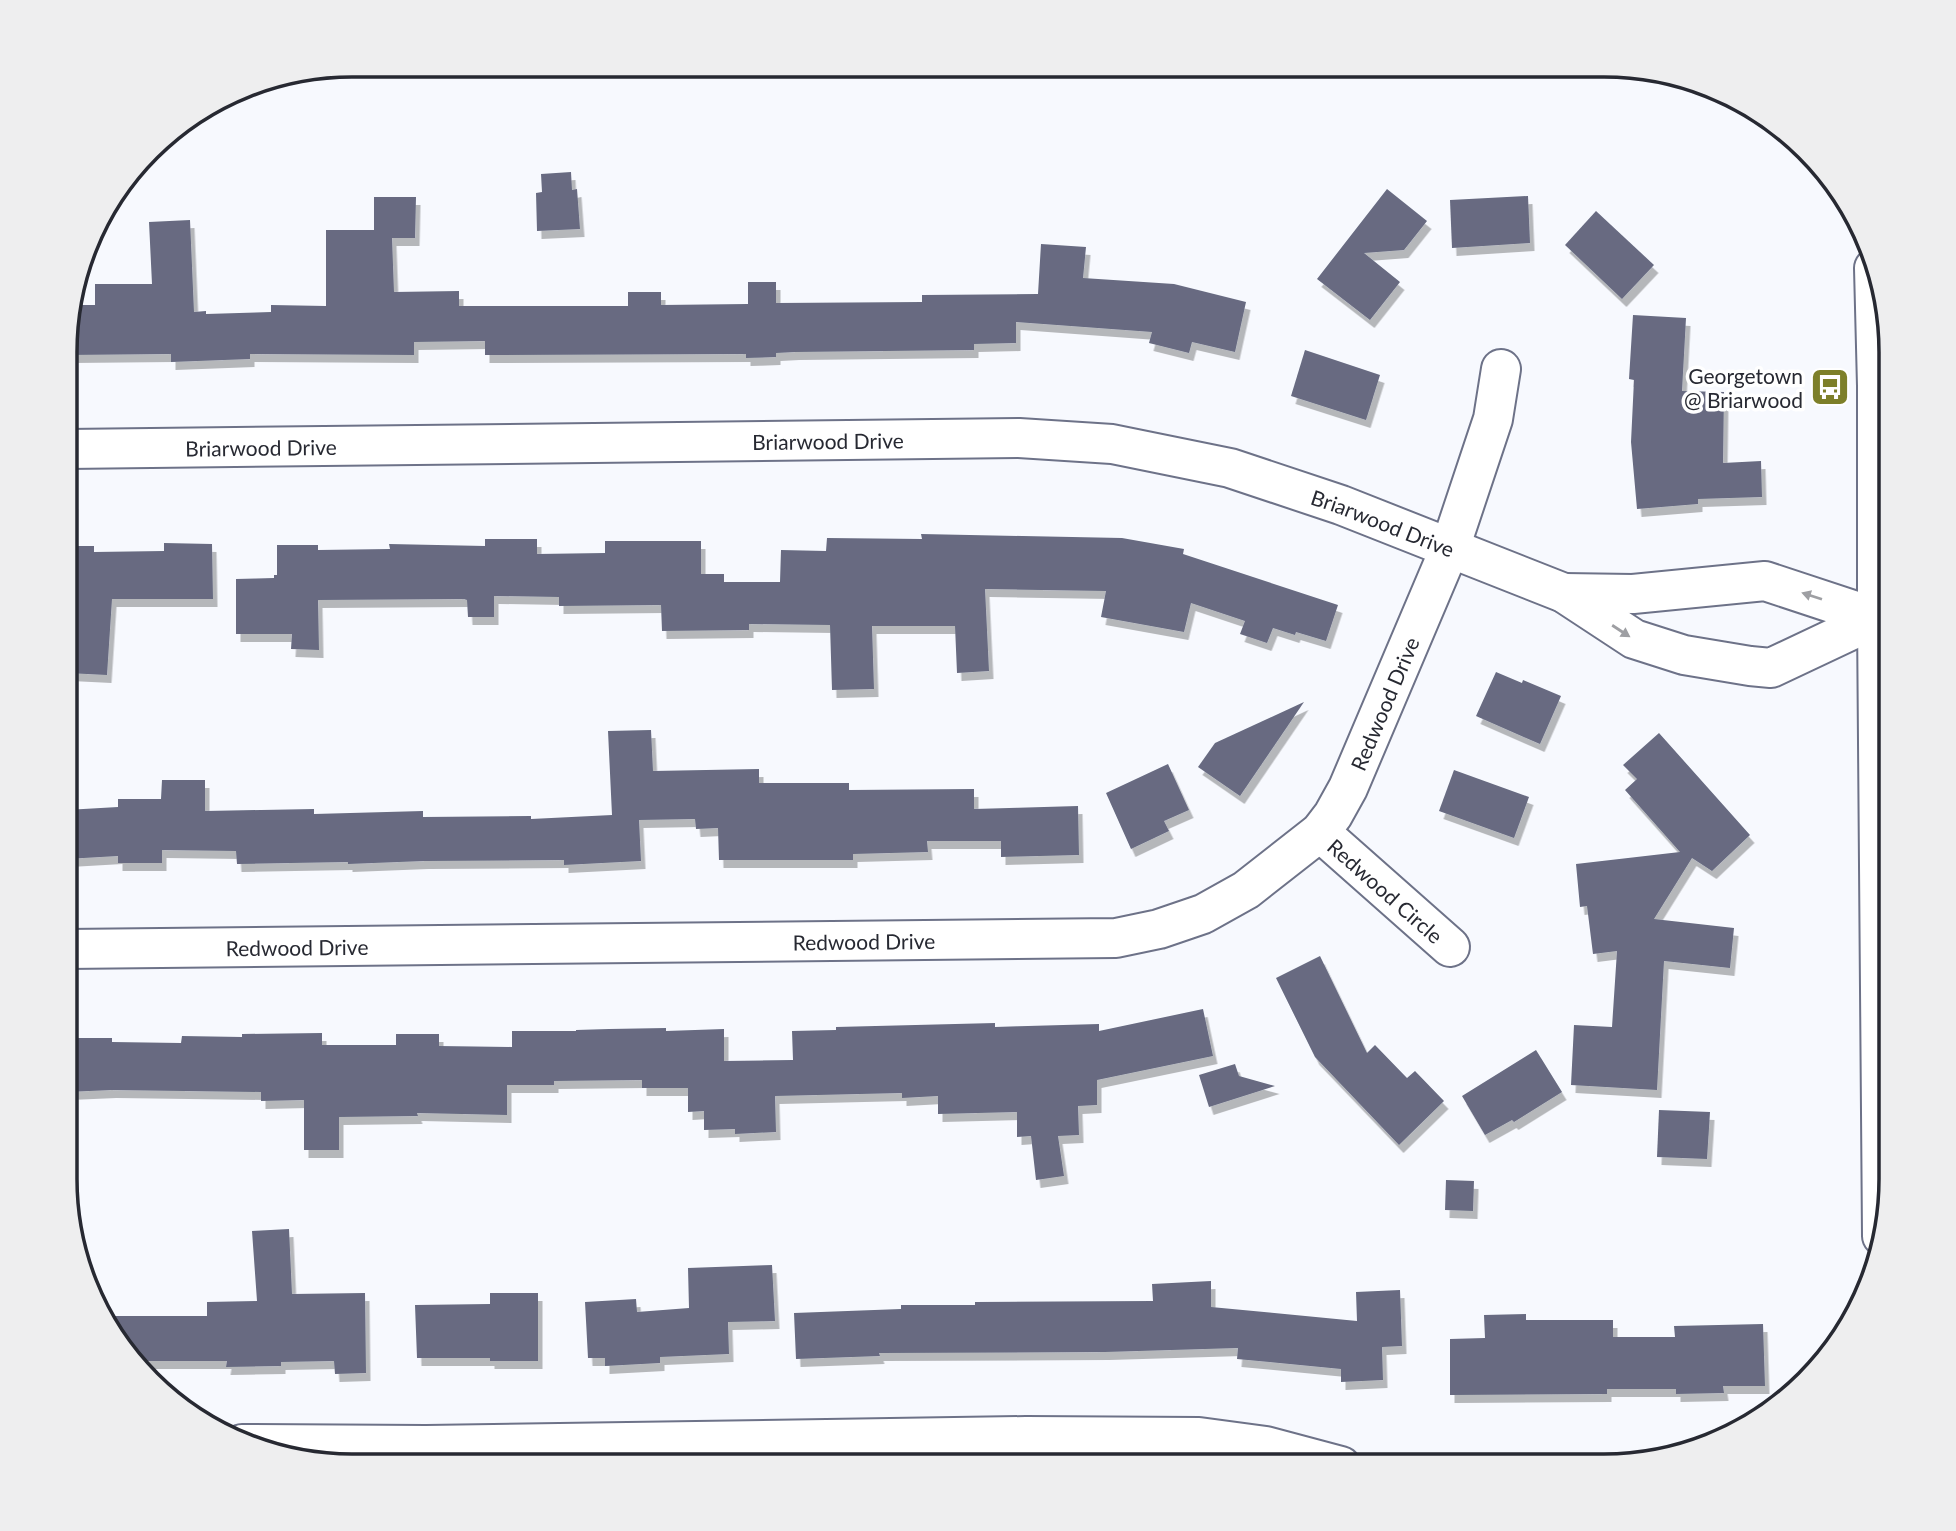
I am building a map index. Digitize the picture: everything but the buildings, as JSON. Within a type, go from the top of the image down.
[{"type":"street","points":[[1875,303],[1879,865]]},
{"type":"street","name":"Redwood Drive","points":[[77,949],[1116,938],[1159,929],[1203,914],[1246,890],[1320,832],[1348,788],[1450,548],[1493,419],[1501,369]]},
{"type":"street","name":"Briarwood Drive","points":[[77,449],[1019,438],[1112,444],[1230,468],[1341,505],[1564,593],[1634,639],[1684,655],[1750,667],[1771,668],[1877,618]]},
{"type":"street","name":"Briarwood Drive","points":[[1564,593],[1633,594],[1765,581],[1877,618]]},
{"type":"street","name":"Redwood Circle","points":[[1320,832],[1450,947]]},
{"type":"street","points":[[577,1454],[1026,1451],[1199,1437],[1266,1446],[1296,1454]]},
{"type":"street","points":[[289,1447],[410,1454]]},
{"type":"place","name":"Georgetown @ Briarwood","points":[[1830,387]]}]
